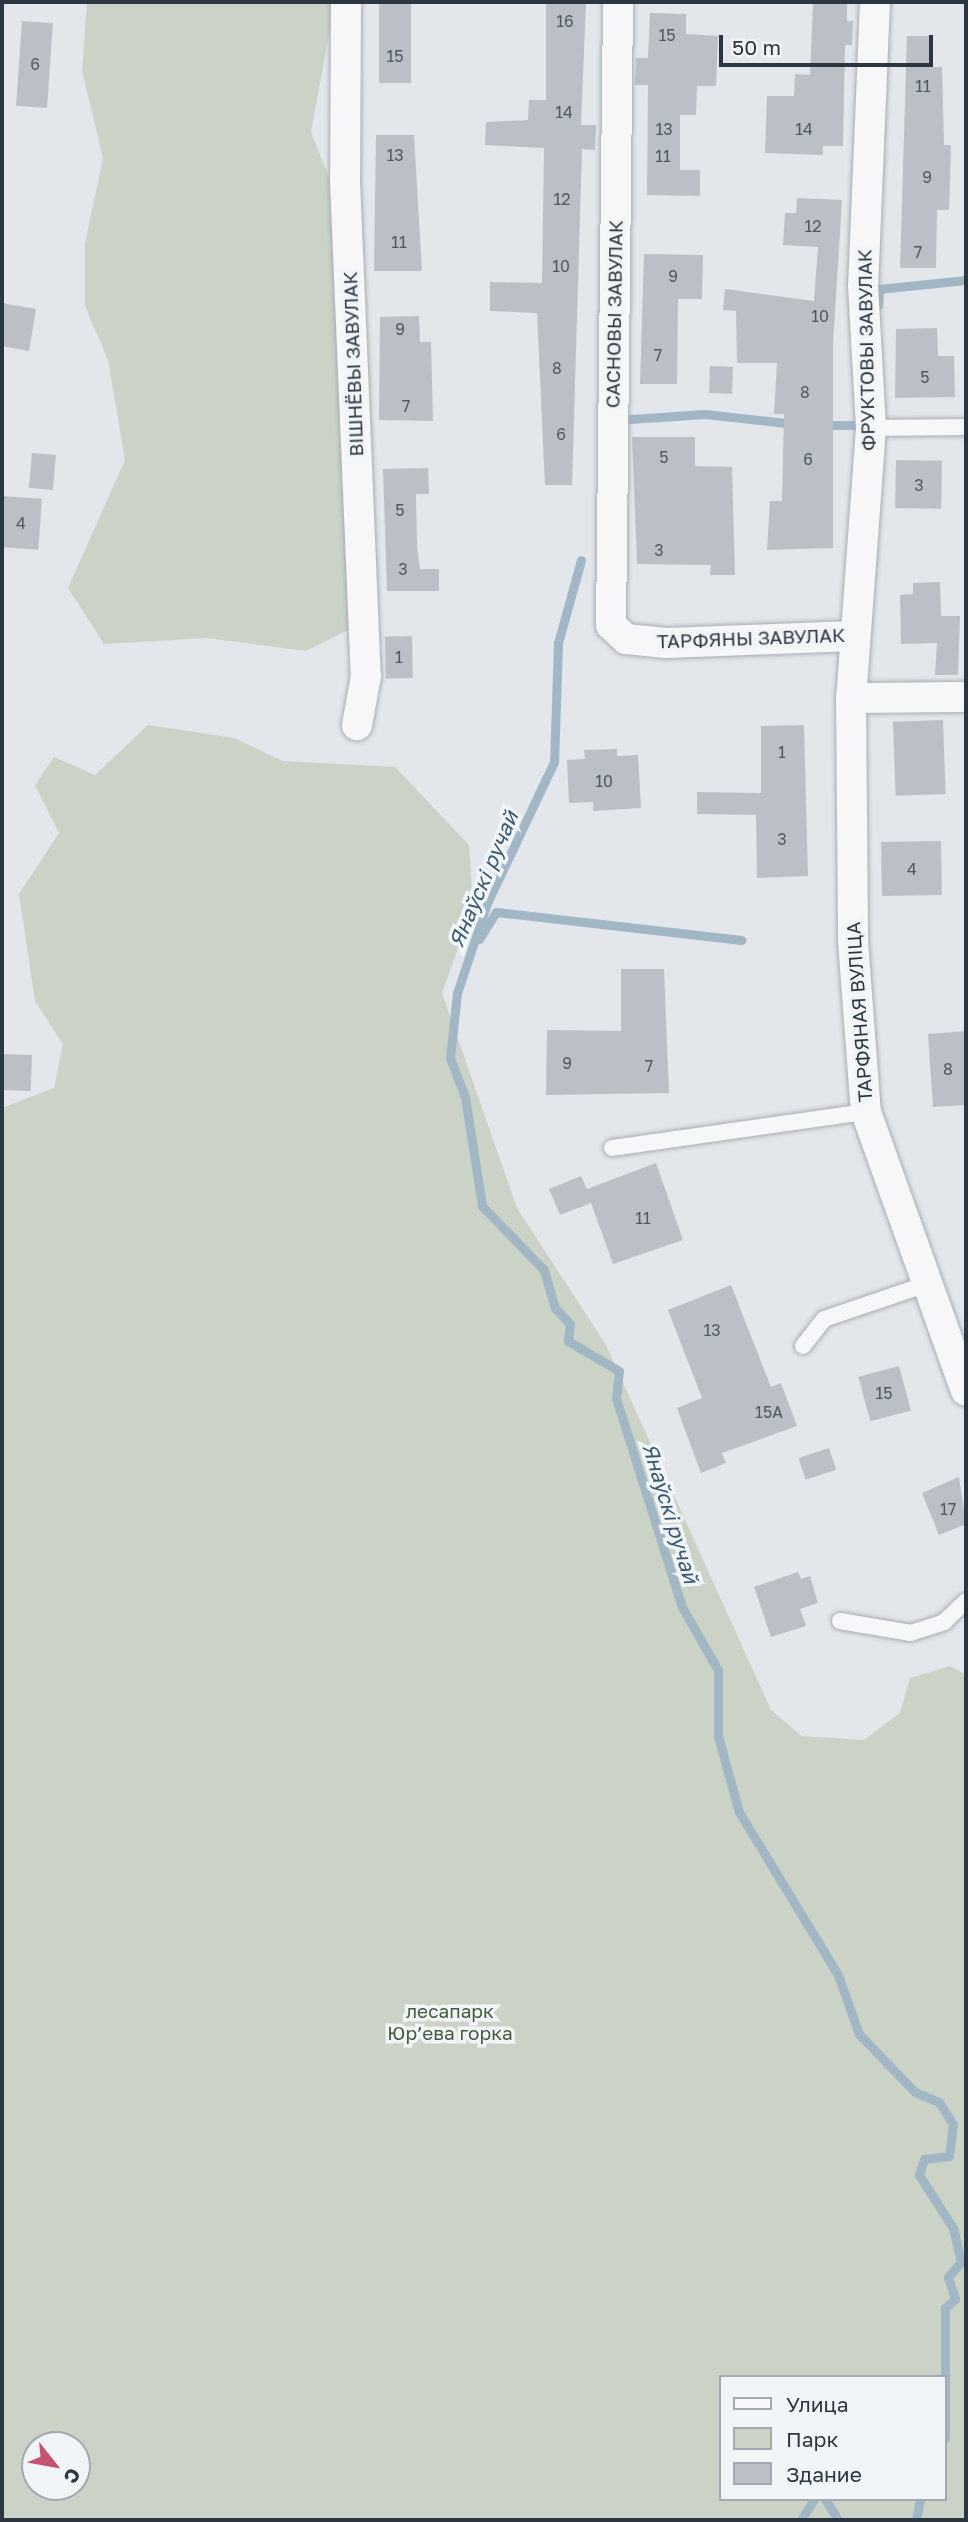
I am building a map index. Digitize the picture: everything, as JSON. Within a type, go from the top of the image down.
[{"type":"street","name":"ВІШНЁВЫ ЗАВУЛАК","points":[[346,2],[345,181],[366,676],[357,725]]},
{"type":"street","name":"САСНОВЫ ЗАВУЛАК","points":[[611,625],[618,2]]},
{"type":"street","name":"ФРУКТОВЫ ЗАВУЛАК","points":[[851,698],[871,428],[863,285],[876,2]]},
{"type":"street","name":"ТАРФЯНЫ ЗАВУЛАК","points":[[611,625],[626,639],[667,643],[855,636]]},
{"type":"street","points":[[851,698],[966,697]]},
{"type":"street","name":"ТАРФЯНАЯ ВУЛІЦА","points":[[851,698],[853,941],[866,1112],[924,1284],[966,1391]]},
{"type":"lane","points":[[871,428],[966,427]]},
{"type":"lane","points":[[612,1148],[866,1112]]},
{"type":"lane","points":[[803,1346],[824,1319],[924,1284]]},
{"type":"lane","points":[[840,1620],[911,1633],[944,1622],[966,1601]]},
{"type":"green space","points":[[87,2],[335,2],[311,132],[344,215],[352,628],[306,651],[207,638],[104,644],[68,588],[125,460],[108,360],[85,306],[85,243],[103,158],[82,71]]},
{"type":"green space","name":"лесапарк Юрʼева горка","points":[[148,725],[234,738],[283,761],[395,767],[469,845],[473,907],[442,993],[517,1208],[606,1345],[771,1710],[802,1736],[864,1740],[900,1713],[910,1678],[950,1666],[966,1675],[966,2520],[2,2520],[2,1108],[54,1088],[63,1044],[35,1001],[19,894],[59,833],[35,785],[54,757],[95,775]]},
{"type":"building","points":[[379,2],[411,2],[411,83],[379,83]]},
{"type":"building","points":[[546,2],[586,2],[581,125],[596,125],[595,150],[582,149],[572,485],[545,485],[537,313],[490,311],[490,282],[542,283],[544,148],[485,145],[486,122],[528,120],[529,100],[546,100]]},
{"type":"building","points":[[813,2],[847,2],[847,21],[853,21],[852,45],[845,45],[843,146],[823,146],[823,155],[765,153],[767,96],[794,96],[795,74],[810,75]]},
{"type":"building","points":[[650,13],[686,14],[686,34],[718,36],[716,86],[697,86],[696,115],[680,115],[680,170],[700,170],[700,196],[647,195],[648,85],[635,85],[636,58],[648,58]]},
{"type":"building","points":[[22,21],[53,23],[47,108],[16,106]]},
{"type":"building","points":[[907,36],[931,36],[930,67],[942,67],[944,145],[951,145],[949,210],[937,210],[936,268],[900,268]]},
{"type":"building","points":[[376,135],[414,135],[422,271],[374,271]]},
{"type":"building","points":[[797,198],[842,200],[833,344],[833,548],[767,550],[770,501],[782,501],[784,414],[774,414],[777,363],[737,363],[736,311],[723,310],[725,289],[814,301],[818,247],[783,245],[785,213],[796,213]]},
{"type":"building","points":[[644,254],[703,255],[702,299],[678,299],[677,384],[640,384]]},
{"type":"building","points":[[2,303],[36,309],[29,351],[2,346]]},
{"type":"building","points":[[419,316],[420,342],[431,342],[433,421],[379,420],[380,317]]},
{"type":"building","points":[[937,328],[938,356],[954,356],[955,397],[895,398],[896,329]]},
{"type":"building","points":[[710,366],[733,367],[732,394],[709,393]]},
{"type":"building","points":[[632,437],[695,437],[695,466],[732,467],[735,575],[710,575],[711,565],[637,564]]},
{"type":"building","points":[[32,453],[56,455],[53,490],[29,488]]},
{"type":"building","points":[[896,460],[942,461],[941,509],[895,508]]},
{"type":"building","points":[[428,468],[429,494],[416,494],[417,547],[420,569],[439,569],[439,591],[387,591],[383,469]]},
{"type":"building","points":[[2,496],[42,499],[38,550],[2,547]]},
{"type":"building","points":[[940,582],[941,616],[960,616],[958,675],[935,675],[937,643],[901,644],[900,595],[913,594],[913,583]]},
{"type":"building","points":[[385,636],[412,636],[413,678],[386,678]]},
{"type":"building","points":[[943,720],[946,794],[896,796],[893,722]]},
{"type":"building","points":[[804,725],[808,876],[757,878],[756,815],[697,814],[697,792],[761,793],[761,726]]},
{"type":"building","points":[[617,749],[617,756],[638,755],[641,808],[593,811],[593,802],[569,803],[567,760],[585,759],[584,750]]},
{"type":"building","points":[[941,841],[942,895],[882,896],[881,842]]},
{"type":"building","points":[[621,969],[664,969],[669,1093],[546,1095],[547,1030],[621,1031]]},
{"type":"building","points":[[966,1031],[966,1105],[933,1107],[928,1034]]},
{"type":"building","points":[[2,1054],[32,1055],[31,1091],[2,1090]]},
{"type":"building","points":[[656,1163],[683,1240],[613,1264],[591,1203],[560,1215],[549,1189],[581,1176],[587,1189]]},
{"type":"building","points":[[731,1285],[771,1387],[781,1383],[797,1426],[722,1453],[726,1463],[701,1473],[677,1408],[702,1398],[668,1310]]},
{"type":"building","points":[[899,1366],[911,1410],[870,1421],[858,1377]]},
{"type":"building","points":[[829,1448],[836,1470],[806,1480],[799,1458]]},
{"type":"building","points":[[959,1477],[966,1524],[939,1535],[922,1493]]},
{"type":"building","points":[[798,1572],[801,1579],[810,1576],[818,1603],[800,1609],[806,1626],[771,1637],[754,1587]]},
{"type":"waterway","name":"Янаўскі ручай","points":[[878,305],[879,289],[966,280]]},
{"type":"waterway","name":"Янаўскі ручай","points":[[630,419],[705,414],[794,424]]},
{"type":"waterway","name":"Янаўскі ручай","points":[[822,425],[855,425]]},
{"type":"waterway","name":"Янаўскі ручай","points":[[581,560],[558,643],[554,762],[487,903],[457,993],[450,1058],[465,1097],[482,1206],[544,1270],[555,1308],[570,1324],[568,1341],[619,1371],[616,1398],[682,1607],[718,1670],[718,1736],[739,1812],[838,1975],[859,2034],[915,2092],[939,2102],[953,2124],[949,2156],[924,2159],[919,2175],[953,2228],[961,2262],[948,2277],[955,2299],[945,2308],[945,2375]]},
{"type":"waterway","points":[[479,939],[496,912],[741,940]]},
{"type":"waterway","name":"Янаўскі ручай","points":[[801,2520],[813,2501]]},
{"type":"waterway","name":"Янаўскі ручай","points":[[826,2501],[838,2520]]},
{"type":"waterway","name":"Янаўскі ручай","points":[[916,2520],[920,2501]]}]
